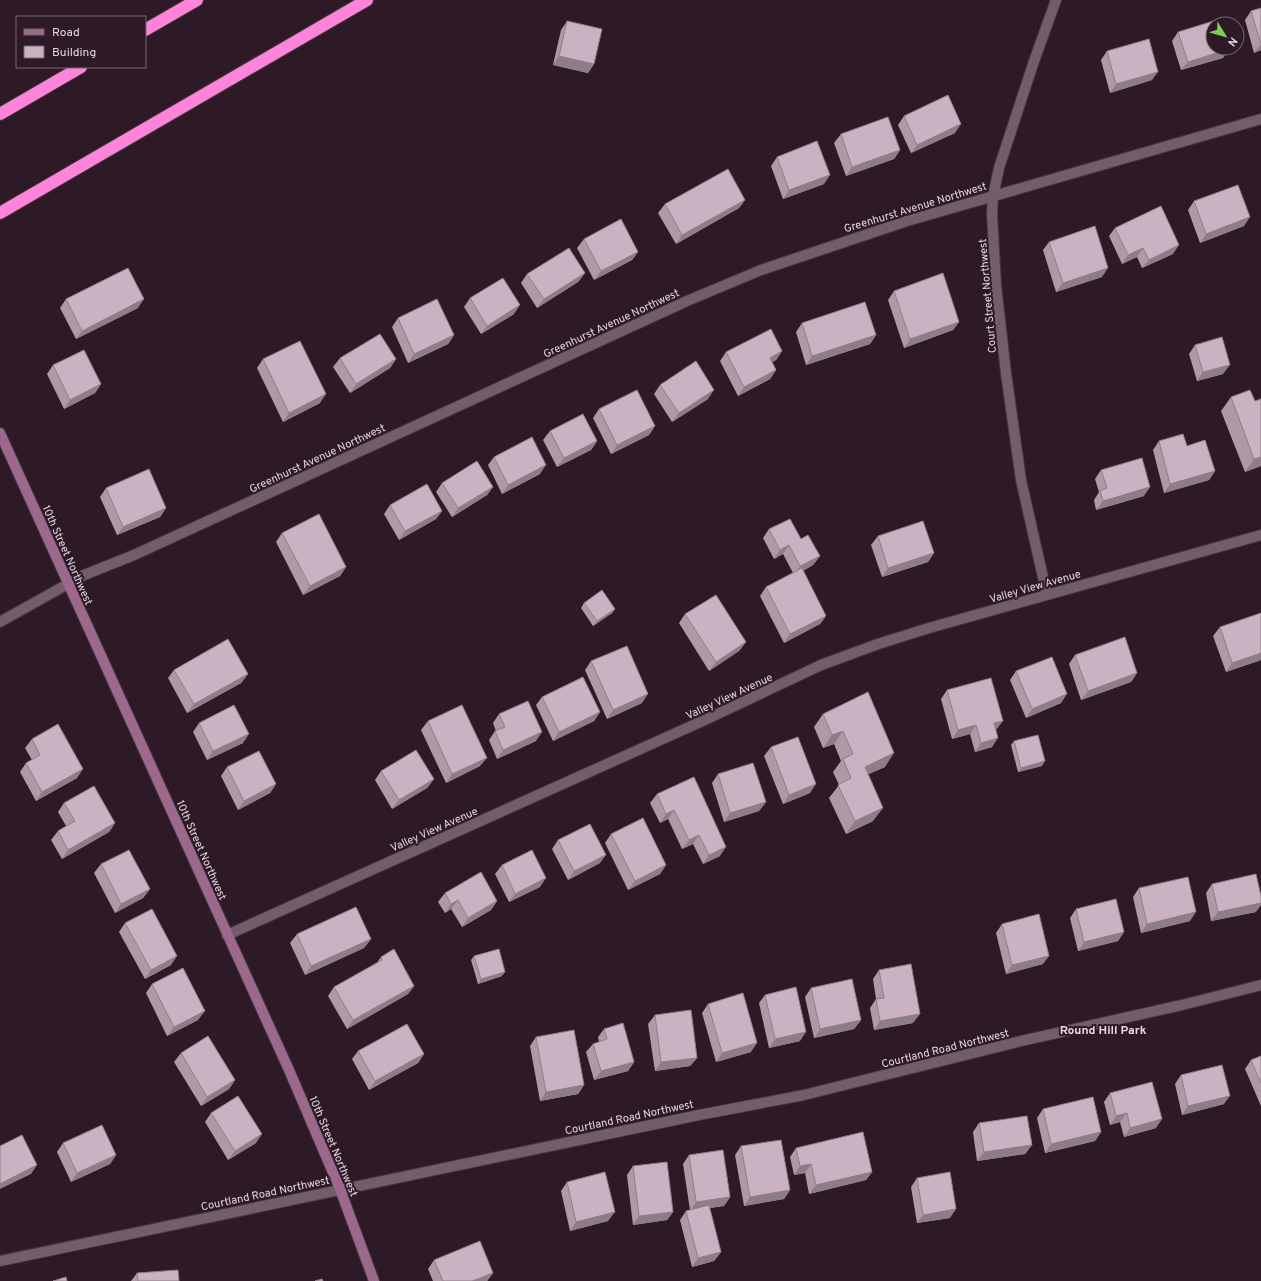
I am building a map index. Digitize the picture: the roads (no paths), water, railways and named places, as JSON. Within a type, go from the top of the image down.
[{"type":"highway","points":[[146,29],[197,0]]},
{"type":"highway","points":[[0,213],[367,0]]},
{"type":"highway","points":[[0,114],[79,68]]},
{"type":"main road","name":"10th Street Northwest","points":[[0,433],[289,1070],[340,1189],[374,1281]]},
{"type":"street","name":"Court Street Northwest","points":[[1047,595],[1022,480],[1006,373],[996,285],[992,214],[993,196],[998,168],[1056,0]]},
{"type":"street","name":"Greenhurst Avenue Northwest","points":[[0,622],[84,575],[134,555],[686,301],[747,275],[907,221],[1261,119]]},
{"type":"street","name":"Valley View Avenue","points":[[227,935],[707,720],[821,665],[878,644],[922,631],[1261,535]]},
{"type":"street","name":"Courtland Road Northwest","points":[[0,1261],[68,1248],[340,1189],[804,1095],[1021,1041],[1182,1005],[1261,984]]},
{"type":"district","name":"Round Hill Park","points":[[1103,1030]]}]
